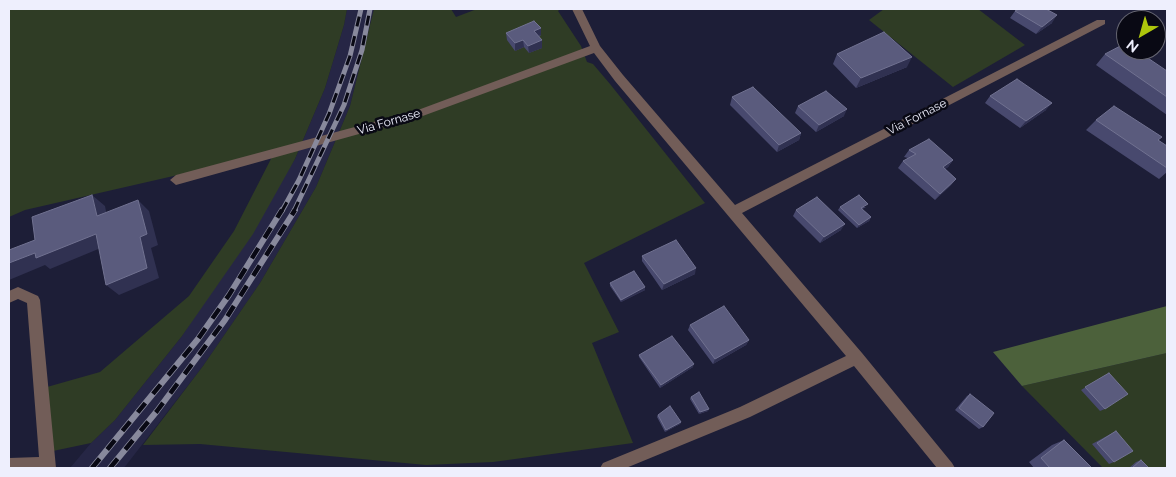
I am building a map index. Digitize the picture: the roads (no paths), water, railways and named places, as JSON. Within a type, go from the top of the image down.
[{"type":"street","points":[[577,9],[596,48],[619,78],[857,358],[947,468]]},
{"type":"street","name":"Via Fornase","points":[[733,212],[1101,22]]},
{"type":"street","name":"Via Fornase","points":[[176,180],[420,114],[596,48]]},
{"type":"street","points":[[9,297],[18,294],[33,300],[47,468]]},
{"type":"street","points":[[608,468],[745,412],[857,358]]},
{"type":"street","points":[[9,466],[39,464],[47,468]]},
{"type":"railway","points":[[282,211],[299,180],[329,114],[350,56],[361,9]]},
{"type":"railway","points":[[294,211],[344,105],[362,50],[370,9]]},
{"type":"railway","points":[[92,468],[198,339],[229,295],[282,210]]},
{"type":"railway","points":[[110,468],[157,411],[225,320],[295,210]]}]
